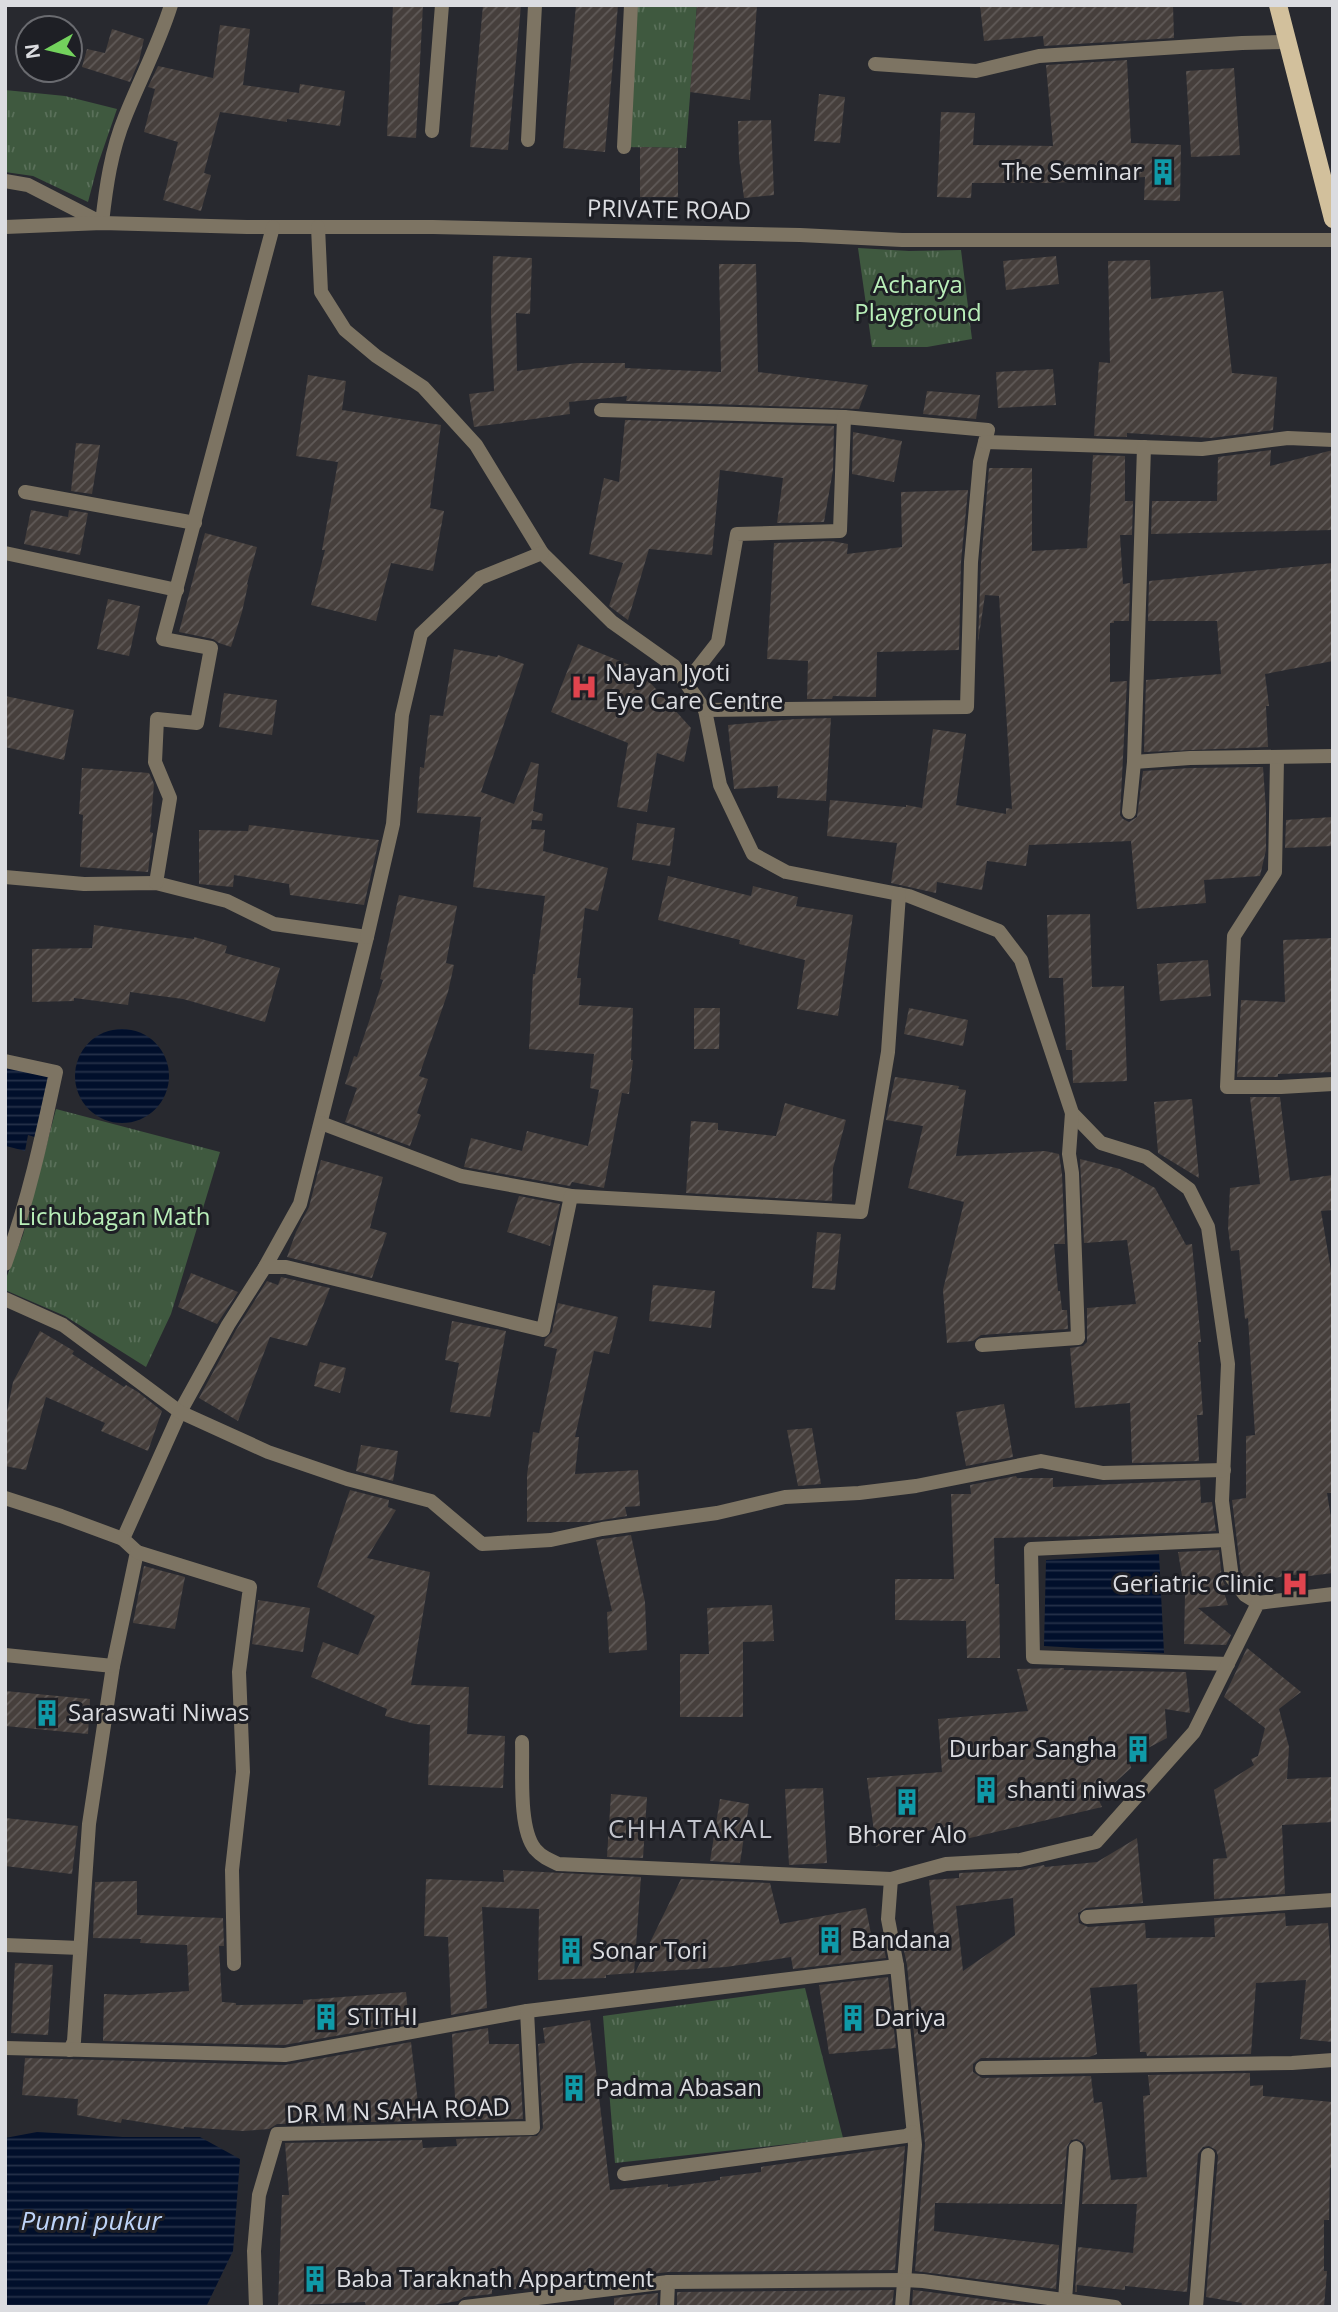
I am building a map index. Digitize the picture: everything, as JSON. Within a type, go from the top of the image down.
[{"type":"main road","points":[[1278,5],[1333,219]]},
{"type":"street","points":[[5,181],[28,185],[102,223],[107,174],[124,119],[162,34],[171,5]]},
{"type":"street","points":[[432,131],[442,5]]},
{"type":"street","points":[[528,140],[535,5]]},
{"type":"street","points":[[624,147],[631,5]]},
{"type":"street","points":[[875,64],[976,71],[1039,56],[1286,42]]},
{"type":"street","name":"PRIVATE ROAD","points":[[5,227],[102,223],[786,235],[902,240],[1333,240]]},
{"type":"street","points":[[156,883],[170,797],[155,762],[157,719],[197,723],[211,648],[163,639],[273,227]]},
{"type":"street","points":[[318,227],[321,292],[345,330],[376,356],[424,387],[476,445],[542,553],[612,622],[674,666],[705,710],[720,785],[753,854],[786,873],[899,894],[999,931],[1021,960],[1072,1112],[1069,1154],[1078,1338],[982,1345]]},
{"type":"street","points":[[601,410],[844,417],[988,429],[979,462],[971,562],[967,707],[705,710]]},
{"type":"street","points":[[686,683],[718,642],[737,534],[840,531],[844,417]]},
{"type":"street","points":[[985,442],[1202,449],[1288,438],[1333,440]]},
{"type":"street","points":[[1129,812],[1134,762],[1144,447]]},
{"type":"street","points":[[24,492],[195,523]]},
{"type":"street","points":[[5,553],[177,590]]},
{"type":"street","points":[[124,1539],[180,1412],[300,1204],[393,824],[402,716],[421,634],[480,579],[542,553]]},
{"type":"street","points":[[1134,762],[1190,758],[1333,757]]},
{"type":"street","points":[[1277,758],[1275,872],[1234,936],[1227,1087],[1333,1084]]},
{"type":"street","points":[[5,877],[84,884],[156,883],[227,901],[274,924],[367,937]]},
{"type":"street","points":[[321,1123],[461,1176],[571,1196],[861,1212],[888,1052],[899,894]]},
{"type":"street","points":[[5,1061],[56,1072],[41,1145],[11,1233],[5,1264]]},
{"type":"street","points":[[1072,1112],[1101,1143],[1146,1157],[1189,1189],[1208,1227],[1228,1364],[1223,1501],[1232,1578],[1245,1595],[1258,1603],[1333,1594]]},
{"type":"street","points":[[265,1267],[286,1267],[543,1330],[571,1196]]},
{"type":"street","points":[[5,1299],[63,1325],[180,1412],[278,1456],[347,1479],[431,1501],[482,1544],[551,1540],[602,1529],[717,1513],[785,1497],[859,1493],[916,1486],[1041,1461],[1103,1473],[1224,1470]]},
{"type":"street","points":[[5,1499],[124,1539],[137,1552],[250,1587],[239,1672],[243,1772],[232,1870],[234,1964]]},
{"type":"street","points":[[1226,1540],[1031,1549],[1033,1657],[1227,1664]]},
{"type":"street","points":[[71,2050],[74,2041],[89,1824],[113,1666],[137,1552]]},
{"type":"street","points":[[522,1742],[525,1826],[537,1851],[558,1864],[891,1879],[946,1864],[1020,1860],[1096,1842],[1194,1732],[1258,1603]]},
{"type":"street","points":[[5,1655],[113,1666]]},
{"type":"street","points":[[891,1879],[888,1919],[897,1966],[915,2145],[902,2307]]},
{"type":"street","points":[[1087,1917],[1333,1900]]},
{"type":"street","points":[[5,1945],[80,1948]]},
{"type":"street","points":[[5,2048],[285,2055],[527,2011],[897,1966]]},
{"type":"street","name":"DR M N SAHA ROAD","points":[[256,2307],[254,2251],[259,2195],[277,2134],[533,2128],[527,2011]]},
{"type":"street","points":[[982,2068],[1333,2060]]},
{"type":"street","points":[[624,2174],[906,2136],[913,2132]]},
{"type":"street","points":[[1065,2300],[1076,2148]]},
{"type":"street","points":[[1196,2307],[1208,2155]]},
{"type":"street","points":[[465,2307],[668,2282],[904,2280],[1035,2301],[1065,2300],[1115,2307]]},
{"type":"street","points":[[667,2307],[668,2282]]},
{"type":"green space","points":[[631,5],[697,5],[686,148],[624,147]]},
{"type":"green space","points":[[5,90],[65,96],[117,109],[88,202],[33,176],[5,172]]},
{"type":"green space","name":"Acharya Playground","points":[[858,248],[961,250],[972,339],[927,347],[872,347]]},
{"type":"green space","name":"Lichubagan Math","points":[[56,1109],[220,1152],[171,1314],[146,1367],[65,1316],[5,1290],[5,1281],[23,1235]]},
{"type":"green space","points":[[805,1988],[843,2138],[615,2163],[603,2016]]},
{"type":"water","points":[[122,1029],[140,1032],[155,1043],[166,1058],[169,1076],[166,1094],[155,1109],[140,1120],[122,1123],[104,1120],[89,1109],[78,1094],[75,1076],[78,1058],[89,1043],[104,1032]]},
{"type":"water","points":[[5,1067],[51,1076],[38,1138],[28,1135],[25,1151],[6,1146],[5,1148]]},
{"type":"water","points":[[1159,1554],[1164,1653],[1044,1646],[1046,1560]]},
{"type":"water","name":"Punni pukur","points":[[37,2132],[123,2137],[200,2137],[240,2159],[233,2251],[206,2307],[5,2307],[5,2138]]},
{"type":"building","points":[[393,5],[423,5],[416,138],[387,136]]},
{"type":"building","points":[[483,5],[521,5],[508,150],[470,147]]},
{"type":"building","points":[[576,5],[618,5],[605,152],[563,148]]},
{"type":"building","points":[[697,5],[757,5],[750,100],[690,92]]},
{"type":"building","points":[[980,5],[1173,5],[1174,38],[1044,46],[1043,36],[984,41]]},
{"type":"building","points":[[220,25],[250,29],[243,85],[299,93],[300,84],[345,91],[340,126],[287,119],[287,122],[220,112],[204,173],[211,175],[201,211],[163,200],[178,142],[144,132],[155,89],[148,87],[158,66],[213,78]]},
{"type":"building","points":[[112,29],[144,39],[130,82],[84,68],[87,49],[105,53]]},
{"type":"building","points":[[1127,60],[1131,143],[1181,145],[1180,201],[1144,200],[1145,177],[1054,183],[972,183],[971,198],[937,197],[941,112],[975,113],[973,145],[1053,146],[1046,65]]},
{"type":"building","points":[[1234,68],[1240,155],[1191,157],[1186,71]]},
{"type":"building","points":[[819,94],[845,97],[840,143],[814,141]]},
{"type":"building","points":[[771,120],[774,195],[744,198],[738,121]]},
{"type":"building","points":[[640,147],[678,148],[678,197],[640,197]]},
{"type":"building","points":[[493,256],[532,258],[530,314],[516,313],[517,371],[577,363],[625,363],[625,368],[721,372],[719,264],[756,264],[758,372],[868,385],[859,409],[626,401],[627,396],[569,402],[570,414],[474,427],[469,394],[494,391],[491,312]]},
{"type":"building","points":[[1056,256],[1059,284],[1006,290],[1003,261]]},
{"type":"building","points":[[1150,260],[1151,299],[1223,291],[1232,373],[1277,377],[1273,430],[1211,438],[1127,433],[1127,437],[1094,436],[1099,362],[1110,363],[1108,261]]},
{"type":"building","points":[[1053,369],[1056,405],[998,408],[996,372]]},
{"type":"building","points":[[308,375],[346,381],[342,410],[441,425],[430,508],[444,511],[433,571],[391,563],[376,621],[311,605],[325,550],[322,550],[338,462],[296,456]]},
{"type":"building","points":[[927,391],[980,395],[976,419],[923,414]]},
{"type":"building","points":[[625,420],[834,426],[833,470],[824,522],[777,523],[783,478],[720,470],[712,555],[649,549],[628,620],[609,606],[623,563],[589,554],[604,478],[619,482]]},
{"type":"building","points":[[853,432],[902,441],[894,482],[852,474]]},
{"type":"building","points":[[76,443],[100,445],[92,494],[71,491]]},
{"type":"building","points":[[1271,450],[1270,466],[1333,450],[1333,530],[1151,534],[1152,501],[1217,501],[1218,457]]},
{"type":"building","points":[[1093,455],[1125,456],[1125,501],[1133,501],[1132,535],[1120,535],[1123,584],[1130,583],[1129,621],[1110,623],[1110,682],[1127,681],[1120,815],[1129,822],[1137,817],[1143,771],[1263,767],[1266,850],[1260,876],[1204,880],[1206,903],[1137,909],[1131,841],[1029,845],[1026,866],[987,861],[982,890],[937,882],[936,893],[891,883],[897,843],[827,836],[830,800],[922,808],[933,729],[966,734],[956,805],[1006,814],[1006,808],[1012,809],[999,596],[985,595],[978,642],[989,468],[1032,468],[1032,551],[1087,548]]},
{"type":"building","points":[[968,490],[961,562],[959,650],[877,652],[876,697],[833,696],[832,699],[807,699],[808,661],[767,659],[774,543],[831,541],[848,544],[847,554],[902,547],[901,492]]},
{"type":"building","points":[[31,510],[68,517],[69,510],[88,513],[80,555],[24,544]]},
{"type":"building","points":[[205,533],[257,547],[231,647],[213,639],[179,632]]},
{"type":"building","points":[[1333,563],[1333,661],[1265,674],[1269,706],[1266,706],[1268,747],[1144,752],[1146,680],[1221,674],[1217,621],[1148,621],[1149,581]]},
{"type":"building","points":[[108,599],[140,606],[129,656],[97,649]]},
{"type":"building","points":[[578,644],[637,668],[691,728],[684,762],[657,753],[647,812],[617,807],[628,743],[551,712]]},
{"type":"building","points":[[454,649],[497,657],[498,655],[524,664],[481,792],[514,804],[531,762],[539,764],[533,811],[543,814],[542,821],[532,820],[531,829],[545,830],[543,851],[608,868],[598,911],[585,908],[577,978],[581,978],[579,1005],[633,1008],[633,1060],[629,1094],[622,1093],[604,1188],[572,1182],[570,1186],[464,1167],[471,1138],[522,1151],[527,1131],[588,1146],[599,1090],[590,1088],[594,1054],[529,1049],[533,974],[545,896],[473,887],[481,817],[417,813],[420,767],[424,768],[430,715],[443,716]]},
{"type":"building","points":[[224,693],[277,700],[272,735],[219,727]]},
{"type":"building","points":[[5,696],[74,710],[64,760],[5,747]]},
{"type":"building","points":[[831,718],[826,801],[777,798],[778,786],[734,789],[728,725]]},
{"type":"building","points":[[82,768],[149,773],[154,784],[150,832],[153,833],[148,872],[80,867]]},
{"type":"building","points":[[1333,817],[1333,846],[1285,848],[1286,820]]},
{"type":"building","points":[[637,823],[675,828],[670,866],[632,860]]},
{"type":"building","points":[[249,825],[379,840],[364,905],[290,895],[289,884],[234,875],[233,887],[199,884],[199,830],[248,831]]},
{"type":"building","points":[[668,876],[751,896],[753,886],[798,897],[796,906],[853,915],[838,1016],[797,1009],[805,960],[739,944],[740,940],[658,920]]},
{"type":"building","points":[[399,895],[457,906],[446,963],[454,965],[448,992],[419,1076],[428,1079],[417,1113],[421,1115],[410,1146],[345,1122],[357,1088],[345,1084],[383,980],[380,979]]},
{"type":"building","points":[[1090,914],[1092,987],[1124,986],[1127,1081],[1073,1083],[1072,1050],[1066,1050],[1063,978],[1049,978],[1047,915]]},
{"type":"building","points":[[94,925],[194,937],[227,946],[225,953],[280,968],[265,1022],[183,999],[130,992],[128,1005],[74,998],[74,1001],[32,1002],[32,949],[92,948]]},
{"type":"building","points":[[1333,938],[1333,1072],[1278,1074],[1278,1077],[1237,1077],[1241,1000],[1285,1002],[1283,940]]},
{"type":"building","points":[[1208,960],[1211,996],[1160,1001],[1157,964]]},
{"type":"building","points":[[694,1008],[720,1008],[719,1049],[694,1049]]},
{"type":"building","points":[[909,1008],[968,1020],[963,1046],[904,1034]]},
{"type":"building","points":[[895,1077],[959,1086],[958,1089],[966,1090],[956,1156],[1045,1151],[1059,1154],[1065,1244],[1054,1244],[1058,1291],[1062,1310],[1067,1310],[1068,1329],[981,1335],[973,1341],[947,1343],[943,1290],[964,1202],[908,1188],[923,1126],[886,1120]]},
{"type":"building","points":[[1250,1097],[1280,1097],[1290,1181],[1333,1175],[1333,1210],[1321,1211],[1333,1282],[1333,1493],[1327,1493],[1333,1530],[1333,1573],[1301,1577],[1301,1574],[1247,1582],[1241,1574],[1232,1500],[1246,1498],[1246,1436],[1255,1435],[1248,1318],[1245,1319],[1239,1250],[1231,1251],[1228,1228],[1230,1188],[1260,1184]]},
{"type":"building","points":[[1192,1099],[1199,1178],[1158,1153],[1154,1102]]},
{"type":"building","points":[[785,1103],[846,1120],[833,1168],[832,1201],[686,1193],[691,1121],[718,1123],[718,1130],[776,1136]]},
{"type":"building","points":[[1080,1159],[1120,1169],[1155,1188],[1186,1245],[1192,1244],[1201,1342],[1198,1342],[1203,1415],[1197,1415],[1199,1461],[1132,1463],[1130,1403],[1075,1408],[1070,1348],[1083,1346],[1087,1342],[1087,1308],[1136,1304],[1127,1240],[1084,1243]]},
{"type":"building","points":[[321,1160],[383,1177],[370,1228],[387,1233],[372,1278],[287,1257],[309,1207]]},
{"type":"building","points":[[519,1196],[560,1204],[550,1246],[507,1232]]},
{"type":"building","points":[[817,1232],[841,1234],[835,1290],[812,1288]]},
{"type":"building","points":[[191,1273],[238,1292],[217,1324],[178,1307]]},
{"type":"building","points":[[281,1277],[330,1288],[307,1346],[270,1337],[238,1421],[199,1398],[236,1330],[267,1281],[278,1285]]},
{"type":"building","points":[[653,1285],[715,1291],[711,1328],[649,1321]]},
{"type":"building","points":[[558,1303],[618,1317],[609,1354],[594,1351],[575,1437],[579,1437],[575,1474],[638,1470],[640,1506],[625,1507],[627,1516],[590,1522],[527,1522],[527,1475],[533,1432],[539,1433],[557,1349],[544,1346],[545,1339],[552,1332]]},
{"type":"building","points":[[452,1321],[506,1331],[490,1417],[450,1412],[459,1363],[445,1360]]},
{"type":"building","points":[[40,1331],[74,1351],[72,1354],[124,1387],[126,1385],[138,1392],[162,1411],[148,1451],[101,1431],[105,1423],[46,1397],[26,1470],[5,1466],[5,1422],[13,1382]]},
{"type":"building","points":[[320,1362],[346,1368],[340,1393],[314,1386]]},
{"type":"building","points":[[1004,1404],[1013,1457],[966,1466],[956,1412]]},
{"type":"building","points":[[812,1428],[821,1484],[798,1486],[787,1430]]},
{"type":"building","points":[[361,1445],[398,1451],[393,1481],[356,1471]]},
{"type":"building","points":[[1016,1476],[1053,1478],[1053,1487],[1200,1480],[1201,1503],[1212,1502],[1216,1531],[994,1538],[995,1584],[999,1584],[1000,1658],[967,1658],[966,1621],[895,1620],[895,1579],[954,1579],[951,1494],[971,1494],[970,1485]]},
{"type":"building","points":[[350,1490],[389,1500],[388,1507],[396,1510],[367,1558],[430,1572],[411,1685],[469,1687],[467,1734],[505,1736],[503,1788],[428,1785],[430,1725],[385,1716],[387,1709],[311,1677],[323,1642],[358,1655],[375,1616],[317,1587]]},
{"type":"building","points":[[631,1535],[645,1602],[647,1650],[609,1653],[607,1612],[612,1611],[596,1540]]},
{"type":"building","points":[[1219,1550],[1225,1585],[1222,1586],[1228,1605],[1198,1608],[1231,1635],[1226,1645],[1184,1644],[1185,1594],[1178,1552]]},
{"type":"building","points":[[144,1566],[185,1577],[175,1629],[133,1623]]},
{"type":"building","points":[[258,1600],[310,1608],[303,1652],[252,1644]]},
{"type":"building","points":[[772,1605],[774,1641],[743,1642],[743,1717],[680,1717],[680,1654],[709,1654],[707,1608]]},
{"type":"building","points":[[1247,1648],[1301,1692],[1279,1709],[1289,1747],[1287,1779],[1333,1777],[1333,1822],[1282,1825],[1285,1894],[1214,1899],[1213,1859],[1227,1858],[1214,1790],[1254,1765],[1251,1759],[1258,1756],[1265,1728],[1224,1697]]},
{"type":"building","points":[[1017,1669],[1186,1672],[1190,1713],[1165,1709],[1167,1738],[1129,1758],[1131,1768],[1098,1798],[1102,1807],[957,1841],[957,1831],[950,1832],[950,1826],[894,1838],[876,1847],[867,1778],[942,1772],[938,1719],[1028,1711]]},
{"type":"building","name":"Saraswati Niwas","points":[[5,1691],[90,1699],[88,1734],[5,1726]]},
{"type":"building","points":[[823,1788],[827,1863],[789,1865],[785,1789]]},
{"type":"building","points":[[611,1794],[647,1797],[643,1858],[607,1857]]},
{"type":"building","points":[[720,1799],[749,1804],[740,1863],[710,1861]]},
{"type":"building","points":[[5,1818],[78,1826],[72,1874],[5,1866]]},
{"type":"building","points":[[1137,1838],[1143,1903],[1086,1908],[1078,1913],[1079,1923],[1088,1927],[1145,1923],[1146,1938],[1215,1937],[1214,1918],[1285,1913],[1286,1926],[1328,1923],[1333,1984],[1333,2042],[1300,2039],[1306,1980],[1256,1983],[1251,2054],[1147,2056],[1146,2052],[1140,2052],[1137,1984],[1090,1988],[1097,2054],[1089,2057],[981,2058],[973,2064],[973,2072],[982,2078],[1091,2076],[1094,2103],[1102,2102],[1111,2180],[1147,2177],[1143,2096],[1150,2095],[1148,2075],[1250,2073],[1250,2086],[1263,2085],[1263,2096],[1333,2102],[1333,2169],[1330,2168],[1329,2220],[1324,2220],[1324,2271],[1327,2271],[1324,2307],[1241,2307],[1242,2303],[1206,2297],[1218,2156],[1216,2150],[1209,2146],[1203,2147],[1198,2154],[1187,2292],[1077,2285],[1075,2292],[1078,2247],[1133,2253],[1137,2204],[1082,2204],[1086,2148],[1084,2143],[1077,2139],[1071,2140],[1067,2147],[1062,2204],[935,2203],[934,2231],[1059,2245],[1056,2289],[915,2271],[925,2144],[907,1965],[901,1936],[934,1933],[929,1880],[959,1878],[959,1873],[1097,1862]],"holes":[[[1013,1898],[1015,1935],[963,1971],[956,1906]]]},
{"type":"building","points":[[503,1870],[641,1877],[634,1973],[606,1975],[606,1978],[538,1980],[539,1909],[482,1907],[487,2008],[451,2015],[448,1937],[424,1936],[426,1879],[504,1882]]},
{"type":"building","points":[[681,1879],[770,1883],[780,1924],[866,1908],[872,1939],[882,1938],[886,1958],[793,1969],[791,1957],[726,1967],[635,1973]]},
{"type":"building","points":[[137,1881],[137,1915],[223,1918],[224,1946],[219,1946],[222,2002],[236,2005],[303,2004],[303,2000],[406,1992],[409,2023],[284,2045],[103,2041],[104,1994],[189,1991],[187,1945],[140,1943],[141,1939],[93,1938],[95,1882]]},
{"type":"building","points":[[15,1963],[53,1965],[48,2035],[11,2033]]},
{"type":"building","name":"Dariya","points":[[888,1977],[896,2048],[829,2054],[819,1985]]},
{"type":"building","points":[[590,2020],[610,2190],[668,2184],[668,2187],[720,2180],[720,2177],[761,2172],[761,2167],[905,2146],[895,2270],[668,2272],[542,2288],[492,2290],[492,2294],[464,2297],[458,2301],[422,2307],[366,2307],[365,2302],[278,2306],[282,2195],[289,2195],[285,2143],[422,2140],[423,2148],[457,2146],[456,2139],[537,2136],[543,2128],[538,2044],[545,2043],[543,2028]]},
{"type":"building","points":[[488,2028],[489,2044],[519,2044],[523,2119],[456,2120],[452,2034]]},
{"type":"building","points":[[411,2042],[420,2121],[277,2124],[269,2129],[243,2131],[184,2129],[122,2119],[121,2123],[77,2115],[78,2099],[22,2095],[25,2058],[285,2065]]},
{"type":"building","points":[[894,2290],[892,2307],[677,2307],[677,2292]]},
{"type":"building","points":[[913,2290],[922,2291],[1041,2307],[912,2307]]},
{"type":"building","points":[[658,2293],[657,2307],[614,2307],[614,2298]]},
{"type":"place","name":"The Seminar","points":[[1163,172]]},
{"type":"place","name":"Nayan Jyoti Eye Care Centre","points":[[584,687]]},
{"type":"place","name":"Geriatric Clinic","points":[[1295,1584]]},
{"type":"place","name":"Saraswati Niwas","points":[[47,1713]]},
{"type":"place","name":"Durbar Sangha","points":[[1138,1749]]},
{"type":"place","name":"shanti niwas","points":[[986,1790]]},
{"type":"place","name":"Bhorer Alo","points":[[907,1802]]},
{"type":"place","name":"Bandana","points":[[830,1940]]},
{"type":"place","name":"Sonar Tori","points":[[571,1951]]},
{"type":"place","name":"STITHI","points":[[326,2017]]},
{"type":"place","name":"Dariya","points":[[853,2018]]},
{"type":"place","name":"Padma Abasan","points":[[574,2088]]},
{"type":"place","name":"Baba Taraknath Appartment","points":[[315,2279]]},
{"type":"district","name":"CHHATAKAL","points":[[691,1829]]}]
